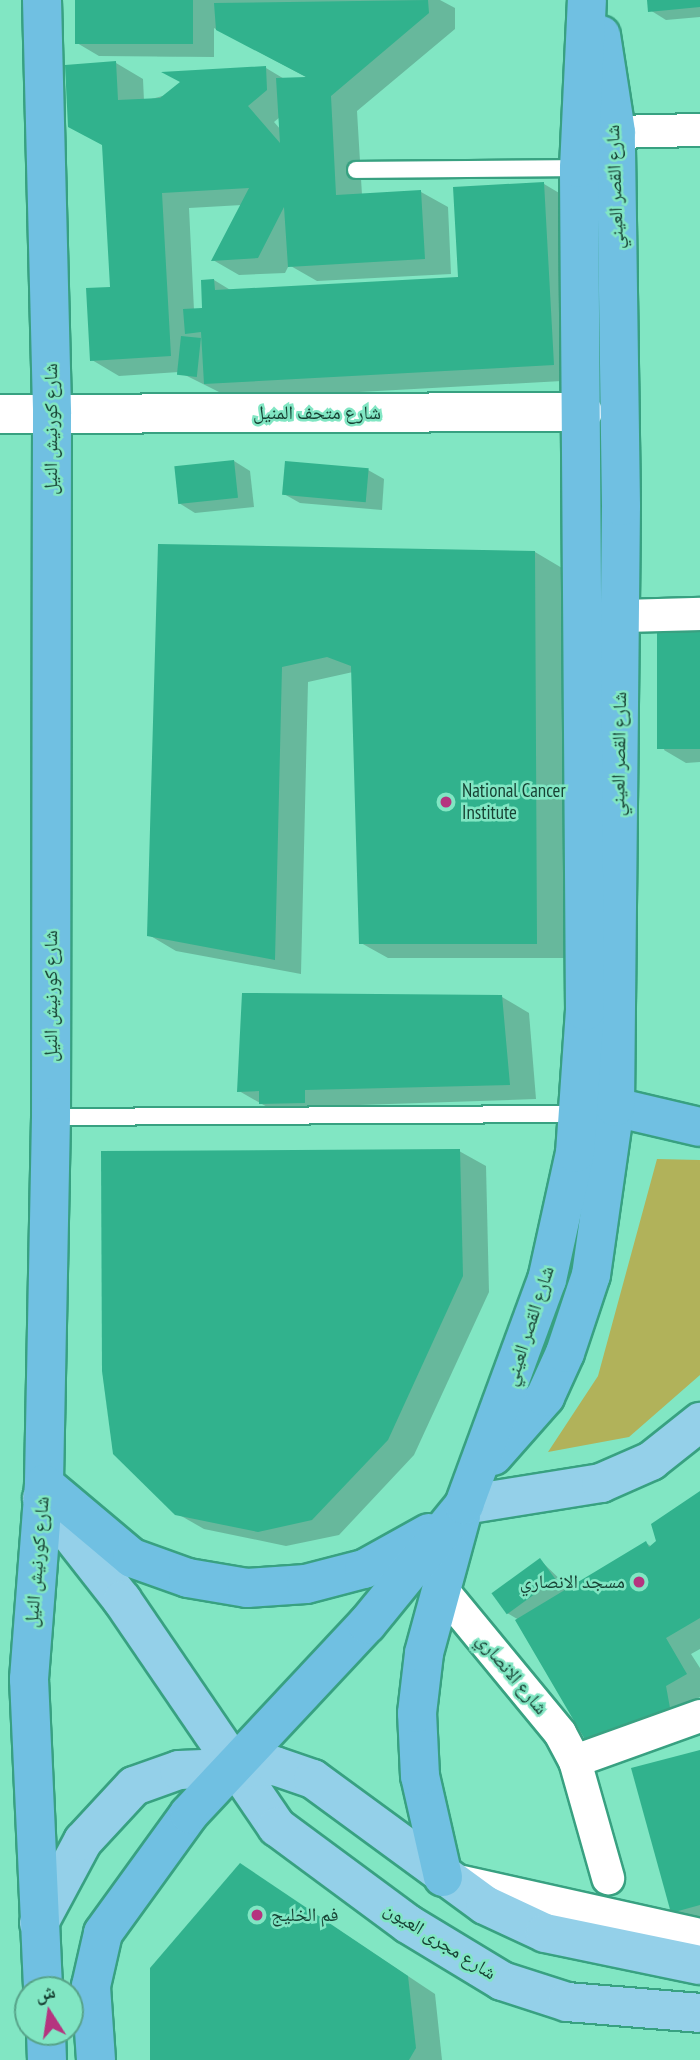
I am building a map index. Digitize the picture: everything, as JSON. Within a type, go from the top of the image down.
[{"type":"highway","name":"شارع كورنيش النيل","points":[[42,0],[52,414],[51,1117],[43,1491],[29,1679],[42,1976]]},
{"type":"highway","name":"شارع القصر العيني","points":[[587,0],[579,168],[583,412],[585,1011],[597,1110]]},
{"type":"highway","name":"شارع القصر العيني","points":[[231,1767],[367,1624],[545,1397],[565,1353],[591,1275],[621,616],[616,132],[596,0]]},
{"type":"highway","points":[[597,1110],[700,1127]]},
{"type":"highway","points":[[43,1491],[132,1558],[188,1578],[247,1588],[306,1584],[364,1569],[417,1543],[471,1490]]},
{"type":"highway","points":[[443,1877],[420,1776],[417,1713],[424,1653],[471,1490]]},
{"type":"highway","points":[[96,2060],[90,1986],[103,1933],[231,1767]]},
{"type":"main road","points":[[471,1490],[601,1483],[651,1461],[700,1422]]},
{"type":"main road","name":"شارع مجرى العيون","points":[[43,1491],[122,1600],[231,1767],[277,1827],[408,1924],[502,1981],[567,2002],[700,2013]]},
{"type":"main road","points":[[39,1923],[83,1841],[134,1786],[180,1770],[275,1766],[313,1779],[443,1877],[545,1933],[700,1965]]},
{"type":"street","points":[[616,132],[700,130]]},
{"type":"street","name":"شارع متحف المنيل","points":[[0,414],[583,412]]},
{"type":"street","points":[[621,616],[700,614]]},
{"type":"street","name":"شارع الانصاري","points":[[443,1591],[560,1733],[575,1761],[608,1878]]},
{"type":"street","points":[[575,1761],[700,1716]]},
{"type":"street","points":[[443,1877],[700,1935]]},
{"type":"lane","points":[[356,170],[579,168]]},
{"type":"lane","points":[[51,1117],[597,1110]]},
{"type":"shaded area","points":[[657,1159],[700,1160],[700,1375],[629,1437],[548,1452],[598,1376]]},
{"type":"building","points":[[75,0],[193,0],[193,44],[75,44]]},
{"type":"building","points":[[428,0],[429,13],[331,96],[336,195],[421,190],[425,259],[288,267],[284,207],[258,258],[211,261],[249,188],[162,193],[171,356],[90,361],[86,288],[110,287],[102,145],[68,127],[65,65],[116,61],[118,100],[160,98],[180,82],[161,72],[266,66],[267,90],[248,106],[280,143],[276,78],[306,77],[216,30],[214,3]]},
{"type":"building","points":[[647,0],[700,0],[700,7],[648,12]]},
{"type":"building","points":[[544,182],[554,365],[204,384],[201,332],[185,334],[183,309],[202,308],[201,280],[214,279],[215,290],[458,277],[453,187]]},
{"type":"building","points":[[181,336],[201,338],[197,377],[177,375]]},
{"type":"building","points":[[234,460],[238,498],[178,504],[174,466]]},
{"type":"building","points":[[285,461],[369,468],[366,502],[282,495]]},
{"type":"building","name":"National Cancer Institute","points":[[158,544],[535,551],[537,944],[359,944],[351,666],[327,657],[282,667],[275,960],[147,936]]},
{"type":"building","points":[[657,627],[700,627],[700,749],[657,749]]},
{"type":"building","points":[[242,993],[502,995],[510,1085],[305,1090],[305,1103],[259,1104],[259,1091],[237,1092]]},
{"type":"building","points":[[460,1149],[463,1276],[388,1440],[312,1520],[258,1532],[175,1515],[113,1454],[102,1371],[101,1151]]},
{"type":"building","name":"مسجد الانصاري","points":[[700,1491],[700,1618],[666,1638],[687,1674],[666,1686],[670,1708],[587,1743],[515,1620],[646,1541],[649,1547],[656,1541],[651,1524]]},
{"type":"building","points":[[540,1558],[555,1579],[507,1614],[491,1593]]},
{"type":"building","points":[[700,1750],[700,1905],[671,1913],[631,1768]]},
{"type":"building","name":"فم الخليج","points":[[240,1863],[408,1976],[416,2048],[409,2060],[150,2060],[150,1968]]},
{"type":"place","name":"National Cancer Institute","points":[[446,802]]},
{"type":"place","name":"مسجد الانصاري","points":[[639,1582]]},
{"type":"place","name":"فم الخليج","points":[[257,1915]]}]
